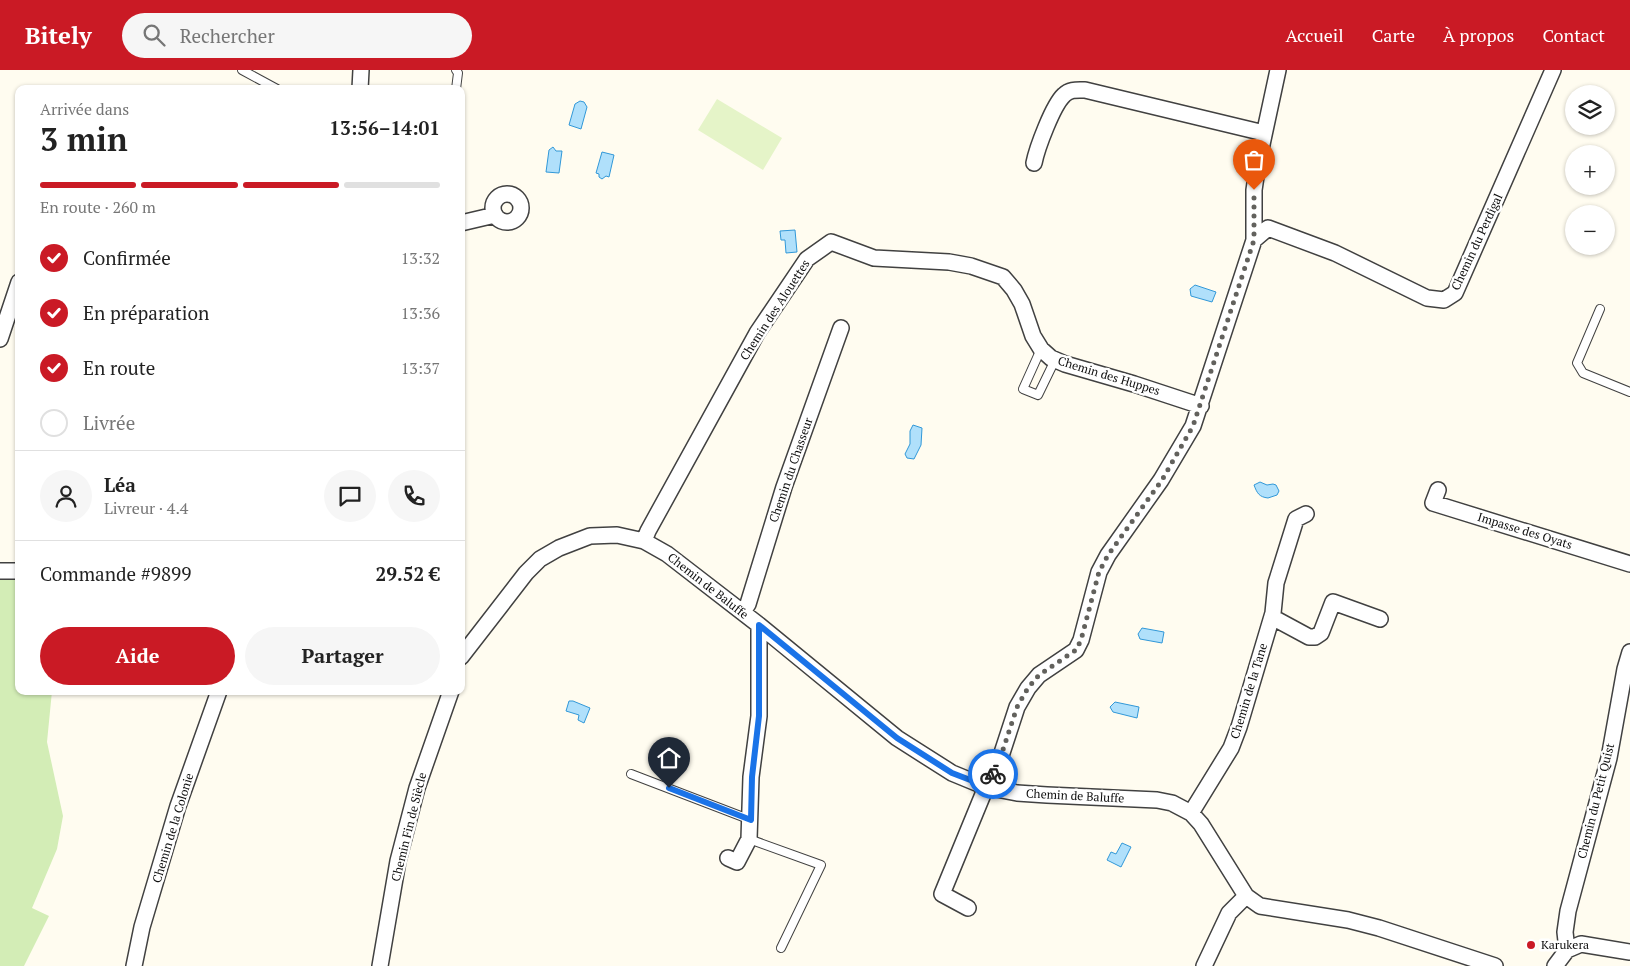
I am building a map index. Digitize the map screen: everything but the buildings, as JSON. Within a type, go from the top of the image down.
[{"type":"street","points":[[360,85],[361,70]]},
{"type":"street","points":[[968,908],[942,894],[986,786],[999,762],[1017,707],[1039,675],[1076,650],[1081,640],[1099,572],[1108,555],[1162,480],[1193,426],[1201,406],[1254,240],[1254,190],[1278,70]]},
{"type":"street","name":"Chemin du Perdigal","points":[[1254,240],[1268,228],[1334,253],[1428,298],[1444,300],[1455,293],[1553,70]]},
{"type":"street","points":[[1034,163],[1036,151],[1057,104],[1064,95],[1074,90],[1086,90],[1264,133]]},
{"type":"street","points":[[465,222],[495,215]]},
{"type":"street","name":"Chemin des Alouettes","points":[[644,541],[685,462],[757,333],[807,259],[830,242],[874,258],[949,262],[971,266],[1003,276]]},
{"type":"street","name":"Chemin des Huppes","points":[[1003,276],[1022,304],[1033,336],[1041,349],[1056,360],[1201,406]]},
{"type":"street","points":[[0,340],[15,294]]},
{"type":"street","name":"Chemin du Chasseur","points":[[743,612],[748,604],[784,487],[841,328]]},
{"type":"street","name":"Impasse des Oyats","points":[[1438,490],[1433,503],[1630,564]]},
{"type":"street","name":"Chemin de la Tane","points":[[1191,813],[1231,748],[1272,617],[1276,583],[1296,518],[1306,514]]},
{"type":"street","name":"Chemin de Baluffe","points":[[465,652],[526,573],[540,560],[559,548],[590,536],[618,535],[644,541],[667,554],[743,612],[897,738],[952,773],[986,786],[1017,793],[1157,800],[1172,804],[1191,813],[1210,836],[1246,896]]},
{"type":"street","points":[[0,571],[15,571]]},
{"type":"street","points":[[1272,617],[1309,637],[1315,637],[1320,633],[1333,602],[1380,619]]},
{"type":"street","points":[[728,858],[737,862],[749,839],[752,777],[759,716],[759,625]]},
{"type":"street","name":"Chemin du Petit Quist","points":[[1567,950],[1565,932],[1568,911],[1609,758],[1625,669],[1630,652]]},
{"type":"street","name":"Chemin de la Colonie","points":[[134,966],[142,927],[178,806],[218,695]]},
{"type":"street","name":"Chemin Fin de Siècle","points":[[380,966],[398,861],[414,797],[450,695]]},
{"type":"street","points":[[1204,966],[1229,913],[1246,896],[1260,906],[1348,920],[1379,928],[1495,966]]},
{"type":"street","points":[[1555,966],[1567,950],[1581,944],[1630,952]]},
{"type":"lane","points":[[242,70],[270,85]]},
{"type":"lane","points":[[456,70],[458,73],[456,85]]},
{"type":"lane","points":[[1600,309],[1577,363],[1583,374],[1630,392]]},
{"type":"lane","points":[[1041,349],[1023,389],[1038,395],[1056,360]]},
{"type":"lane","points":[[631,774],[751,820]]},
{"type":"lane","points":[[749,839],[821,865],[781,948]]},
{"type":"green space","points":[[717,99],[782,138],[763,170],[698,130]]},
{"type":"green space","points":[[0,579],[15,579],[15,695],[52,695],[47,742],[63,816],[57,849],[32,908],[49,916],[24,966],[0,966]]},
{"type":"water","points":[[580,101],[584,102],[587,107],[581,129],[569,125],[575,104]]},
{"type":"water","points":[[553,147],[556,151],[562,151],[559,173],[546,172],[549,150]]},
{"type":"water","points":[[602,152],[614,155],[609,177],[606,176],[602,179],[596,173]]},
{"type":"water","points":[[795,230],[797,252],[786,253],[785,240],[781,240],[780,231]]},
{"type":"water","points":[[1195,285],[1216,292],[1212,302],[1191,296],[1190,289]]},
{"type":"water","points":[[913,425],[922,428],[921,445],[914,459],[907,458],[905,454],[910,444],[910,431]]},
{"type":"water","points":[[1260,482],[1267,485],[1276,485],[1279,491],[1277,495],[1268,498],[1260,496],[1254,485]]},
{"type":"water","points":[[1142,628],[1164,632],[1162,643],[1140,639],[1138,634]]},
{"type":"water","points":[[569,701],[590,708],[584,723],[578,720],[579,715],[566,711]]},
{"type":"water","points":[[1115,702],[1139,707],[1137,718],[1113,712],[1110,707]]},
{"type":"water","points":[[1122,843],[1131,847],[1121,867],[1107,860],[1111,852],[1116,854]]},
{"type":"way so far","points":[[993,774],[999,762],[1017,707],[1028,688],[1039,675],[1052,664],[1076,650],[1081,640],[1099,572],[1108,555],[1162,480],[1193,426],[1254,240],[1254,190]]},
{"type":"place","name":"Karukera","points":[[1531,945]]},
{"type":"route","points":[[669,788],[751,820],[752,777],[759,716],[759,625],[897,738],[925,757],[952,773],[986,786],[993,774]]}]
